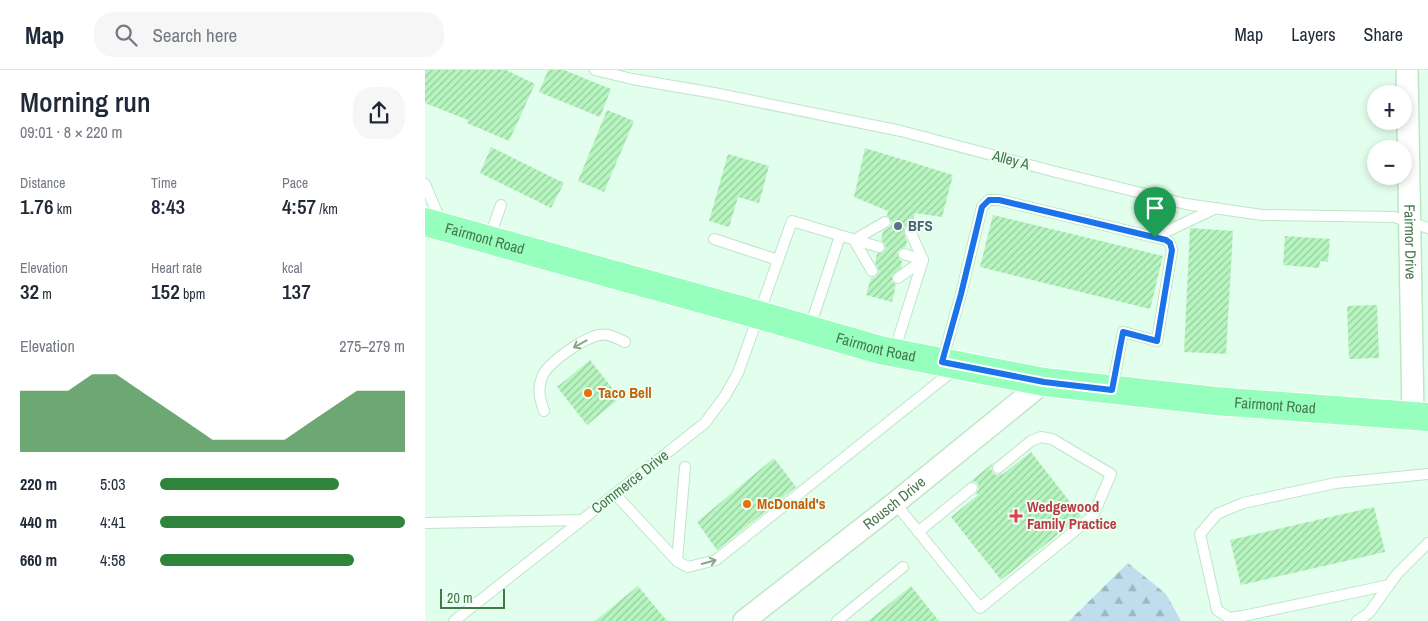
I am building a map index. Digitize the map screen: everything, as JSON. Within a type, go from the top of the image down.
[{"type":"main road","name":"Fairmont Road","points":[[434,225],[894,353],[1044,382],[1215,401],[1421,416]]},
{"type":"street","name":"Fairmor Drive","points":[[1407,70],[1419,226],[1421,416]]},
{"type":"street","name":"Rousch Drive","points":[[744,621],[895,503],[1044,382]]},
{"type":"lane","name":"Alley A","points":[[595,70],[632,79],[714,93],[901,131],[1055,172],[1186,204],[1262,215],[1394,217],[1419,226]]},
{"type":"lane","points":[[425,184],[434,225]]},
{"type":"lane","points":[[615,494],[677,561],[688,567],[716,560],[846,456],[951,364],[961,294],[982,207],[989,200],[999,200],[1166,240],[1170,243],[1172,250],[1157,341],[1123,332],[1112,390]]},
{"type":"lane","points":[[489,240],[501,205]]},
{"type":"lane","points":[[1155,238],[1215,208]]},
{"type":"lane","name":"Commerce Drive","points":[[425,523],[582,520],[705,423],[725,396],[738,373],[791,221],[841,236]]},
{"type":"lane","points":[[854,240],[885,222]]},
{"type":"lane","points":[[894,353],[923,260],[910,231]]},
{"type":"lane","points":[[809,330],[841,236],[879,247]]},
{"type":"lane","points":[[714,239],[778,260]]},
{"type":"lane","points":[[854,240],[873,271]]},
{"type":"lane","points":[[904,254],[923,260]]},
{"type":"lane","points":[[898,278],[923,260]]},
{"type":"lane","points":[[544,410],[539,394],[543,373],[560,357],[578,344],[599,334],[611,335],[625,342]]},
{"type":"lane","points":[[895,503],[979,608],[1093,516],[1111,474],[1052,439],[1041,437],[1031,441],[997,468]]},
{"type":"lane","points":[[677,561],[685,467]]},
{"type":"lane","points":[[1389,585],[1229,618],[1217,610],[1200,534],[1217,514],[1243,503],[1336,483],[1428,474]]},
{"type":"lane","points":[[918,532],[972,488]]},
{"type":"lane","points":[[454,621],[582,520]]},
{"type":"lane","points":[[1357,621],[1369,613],[1397,574],[1428,543]]},
{"type":"lane","points":[[837,621],[903,567]]},
{"type":"green space","points":[[1128,563],[1166,594],[1181,621],[1069,621]]},
{"type":"building","points":[[425,70],[506,70],[535,84],[509,141],[467,123],[468,120],[425,103]]},
{"type":"building","points":[[548,70],[564,70],[611,89],[600,117],[539,92]]},
{"type":"building","points":[[607,110],[634,121],[604,192],[578,181]]},
{"type":"building","points":[[491,147],[564,183],[551,208],[480,173]]},
{"type":"building","name":"BFS","points":[[865,148],[953,175],[942,217],[915,213],[912,225],[904,227],[907,242],[906,247],[897,252],[902,261],[901,268],[892,276],[892,282],[896,284],[892,302],[866,295],[871,278],[876,277],[879,271],[875,262],[877,254],[883,252],[886,248],[881,240],[883,231],[891,226],[892,222],[887,216],[888,211],[854,197]]},
{"type":"building","points":[[728,154],[769,166],[759,203],[738,197],[729,227],[709,221]]},
{"type":"building","points":[[993,215],[1163,256],[1150,309],[980,267]]},
{"type":"building","points":[[1190,228],[1233,231],[1226,354],[1184,352]]},
{"type":"building","points":[[1285,236],[1330,239],[1328,262],[1320,261],[1319,268],[1283,265]]},
{"type":"building","points":[[1377,305],[1379,358],[1349,359],[1347,306]]},
{"type":"building","name":"Taco Bell","points":[[590,360],[620,398],[587,425],[557,387]]},
{"type":"building","name":"Wedgewood Family Practice","points":[[1031,452],[1081,516],[1001,580],[951,517],[978,495],[976,493],[979,490],[978,484],[974,481],[970,482],[993,463],[991,469],[993,473],[996,475],[1003,474]]},
{"type":"building","name":"McDonald's","points":[[774,458],[796,487],[717,550],[697,522]]},
{"type":"building","points":[[1374,507],[1385,552],[1241,585],[1230,540]]},
{"type":"building","points":[[638,586],[667,621],[595,621]]},
{"type":"building","points":[[911,586],[939,621],[868,621]]},
{"type":"place","name":"BFS","points":[[898,226]]},
{"type":"place","name":"Taco Bell","points":[[588,393]]},
{"type":"place","name":"McDonald's","points":[[747,504]]},
{"type":"place","name":"Wedgewood Family Practice","points":[[1016,516]]},
{"type":"route","points":[[989,200],[999,200],[1155,238],[1166,240],[1170,243],[1172,250],[1157,341],[1123,332],[1112,390],[1044,382],[942,362],[982,207],[989,200]]}]
